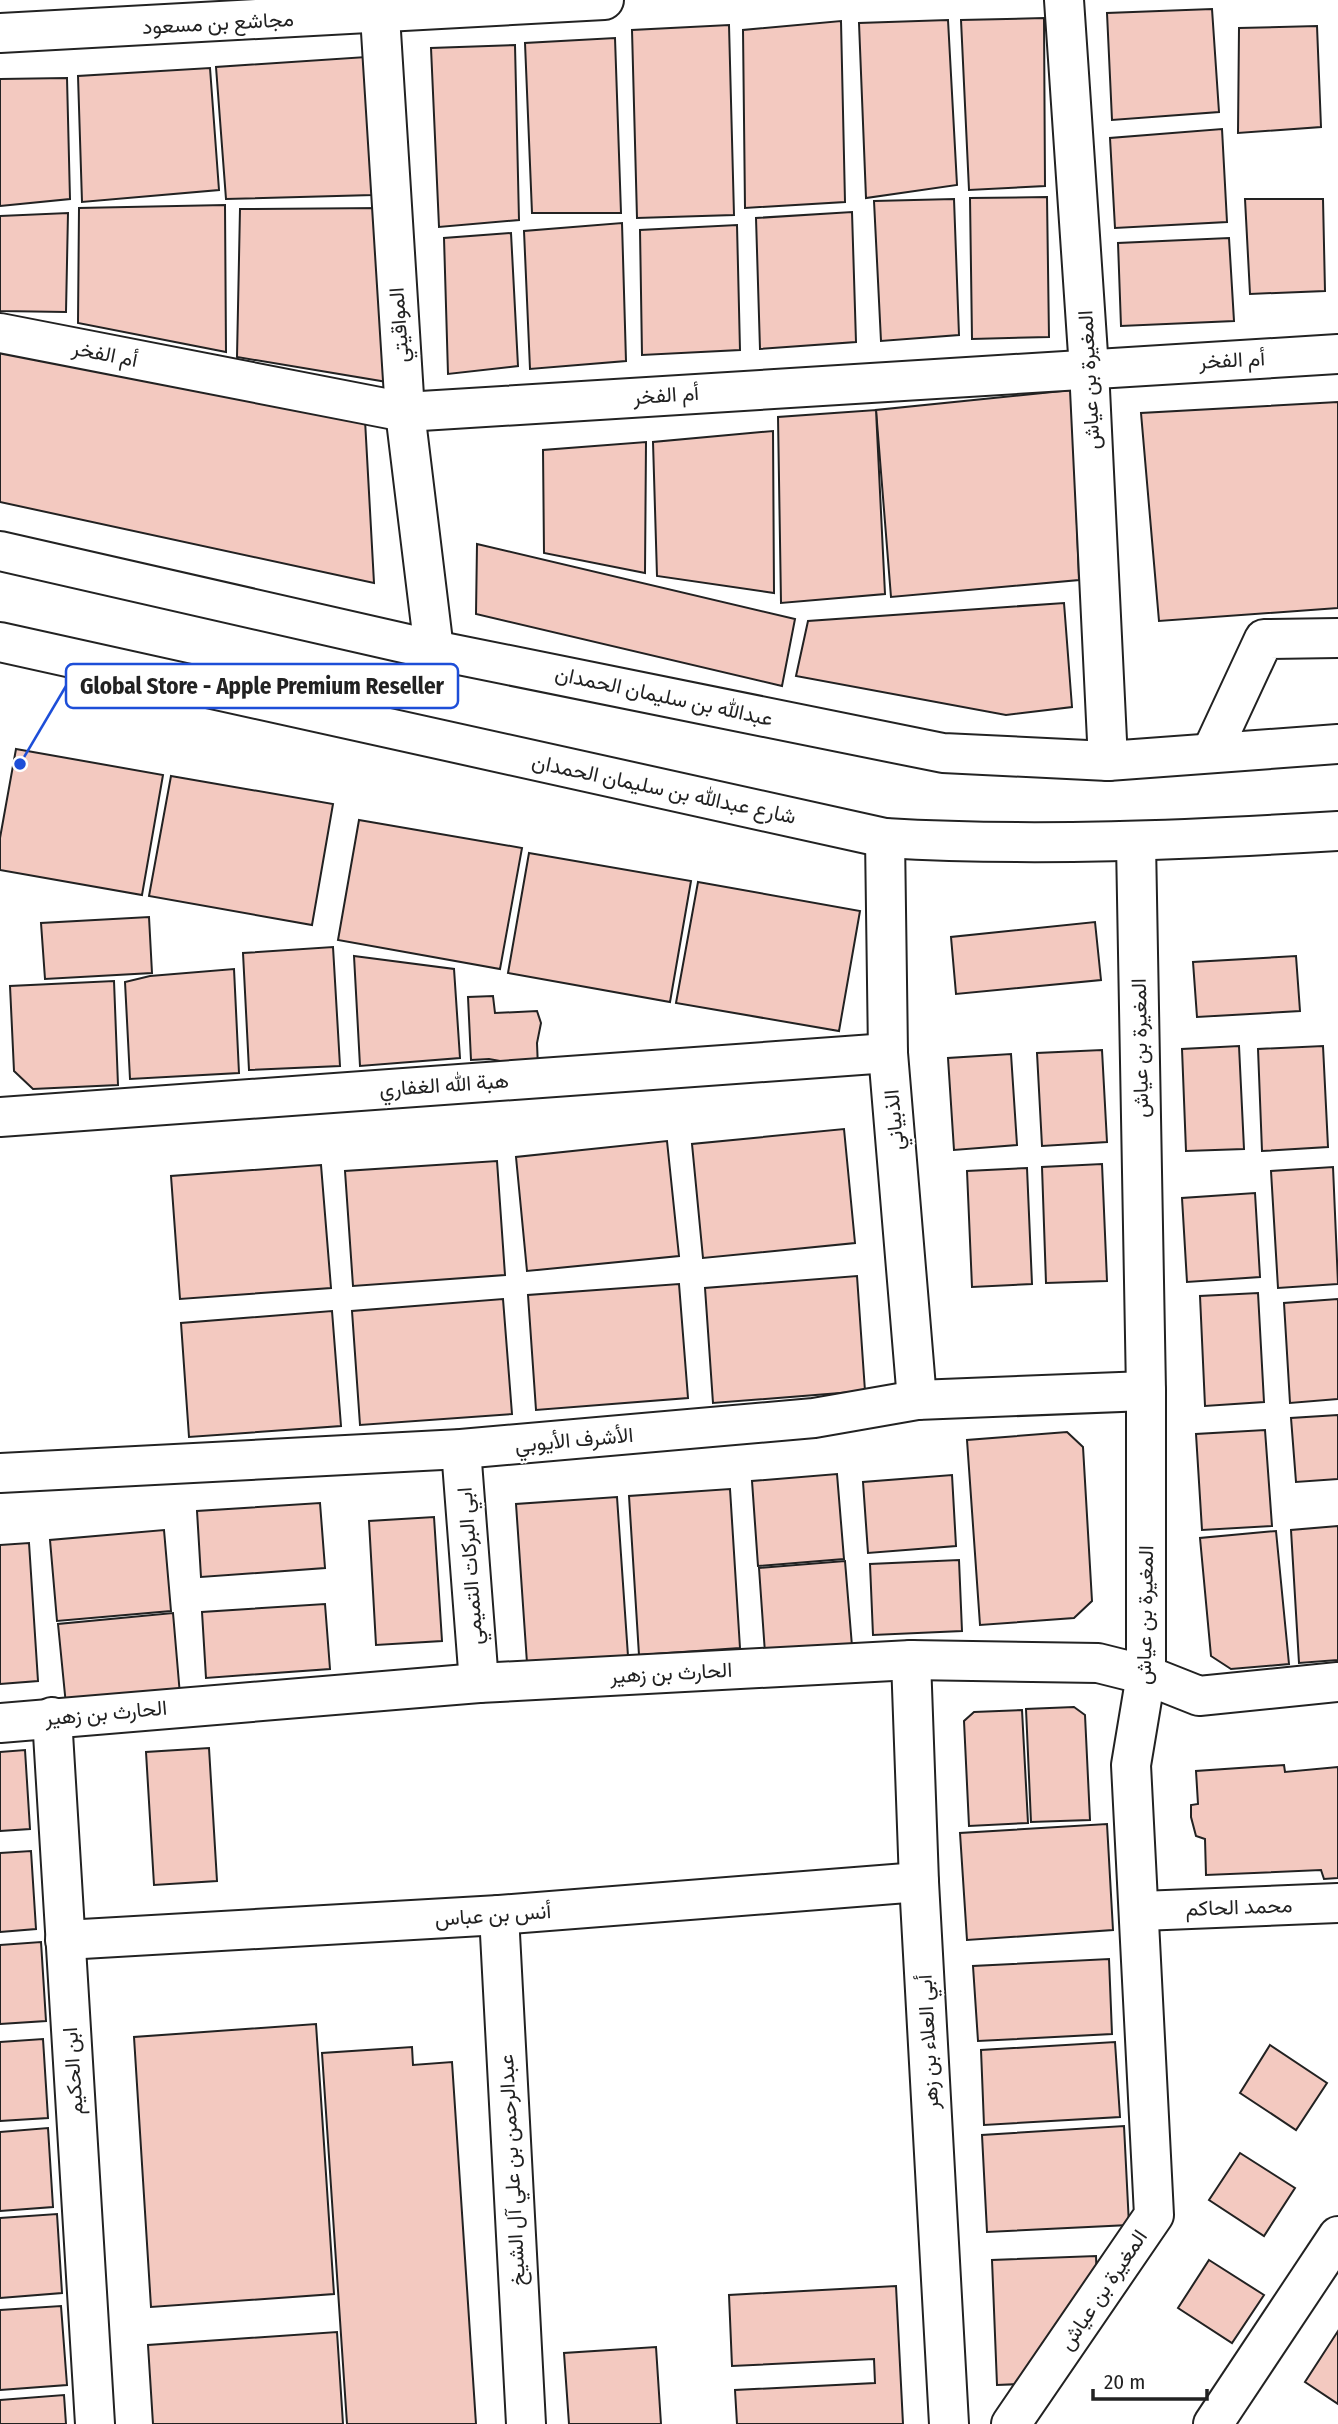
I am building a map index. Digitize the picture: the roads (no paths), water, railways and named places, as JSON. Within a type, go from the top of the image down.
[{"type":"street","name":"مجاشع بن مسعود","points":[[0,33],[380,7],[604,0]]},
{"type":"street","name":"المغيرة بن عياش","points":[[1064,0],[1089,369],[1108,761]]},
{"type":"street","name":"المواقيتي","points":[[380,7],[405,412],[434,650]]},
{"type":"street","name":"أم الفخر","points":[[0,333],[405,412],[1338,354]]},
{"type":"street","name":"عبدالله بن سليمان الحمدان","points":[[0,551],[434,650],[943,753],[1108,761],[1338,744]]},
{"type":"street","points":[[1211,753],[1264,639],[1338,638]]},
{"type":"street","name":"شارع عبدالله بن سليمان الحمدان","points":[[0,642],[885,838],[965,843],[1136,843],[1338,831]]},
{"type":"street","name":"الذبياني","points":[[885,838],[888,1053],[917,1400]]},
{"type":"street","name":"المغيرة بن عياش","points":[[1011,2424],[1154,2215],[1140,1911],[1130,1765],[1146,1675],[1146,1391],[1136,843]]},
{"type":"street","name":"هبة الله الغفاري","points":[[0,1117],[888,1053]]},
{"type":"street","name":"الأشرف الأيوبي","points":[[0,1473],[461,1449],[801,1419],[917,1400],[1146,1391]]},
{"type":"street","name":"ابي البركات التميمي","points":[[461,1449],[479,1683]]},
{"type":"street","name":"الحارث بن زهير","points":[[0,1723],[479,1683],[911,1660],[1098,1663],[1146,1675],[1199,1696],[1338,1682]]},
{"type":"street","name":"أبي العلاء بن زهر","points":[[911,1660],[919,1882],[949,2424]]},
{"type":"street","name":"ابن الحكيم","points":[[52,1717],[95,2424]]},
{"type":"street","name":"أنس بن عباس","points":[[65,1940],[499,1915],[919,1882]]},
{"type":"street","name":"محمد الحاكم","points":[[1140,1911],[1338,1903]]},
{"type":"street","name":"عبدالرحمن بن علي آل الشيخ","points":[[499,1915],[526,2424]]},
{"type":"street","points":[[1213,2424],[1338,2236]]},
{"type":"place","name":"Global Store - Apple Premium Reseller","points":[[20,764]]}]
